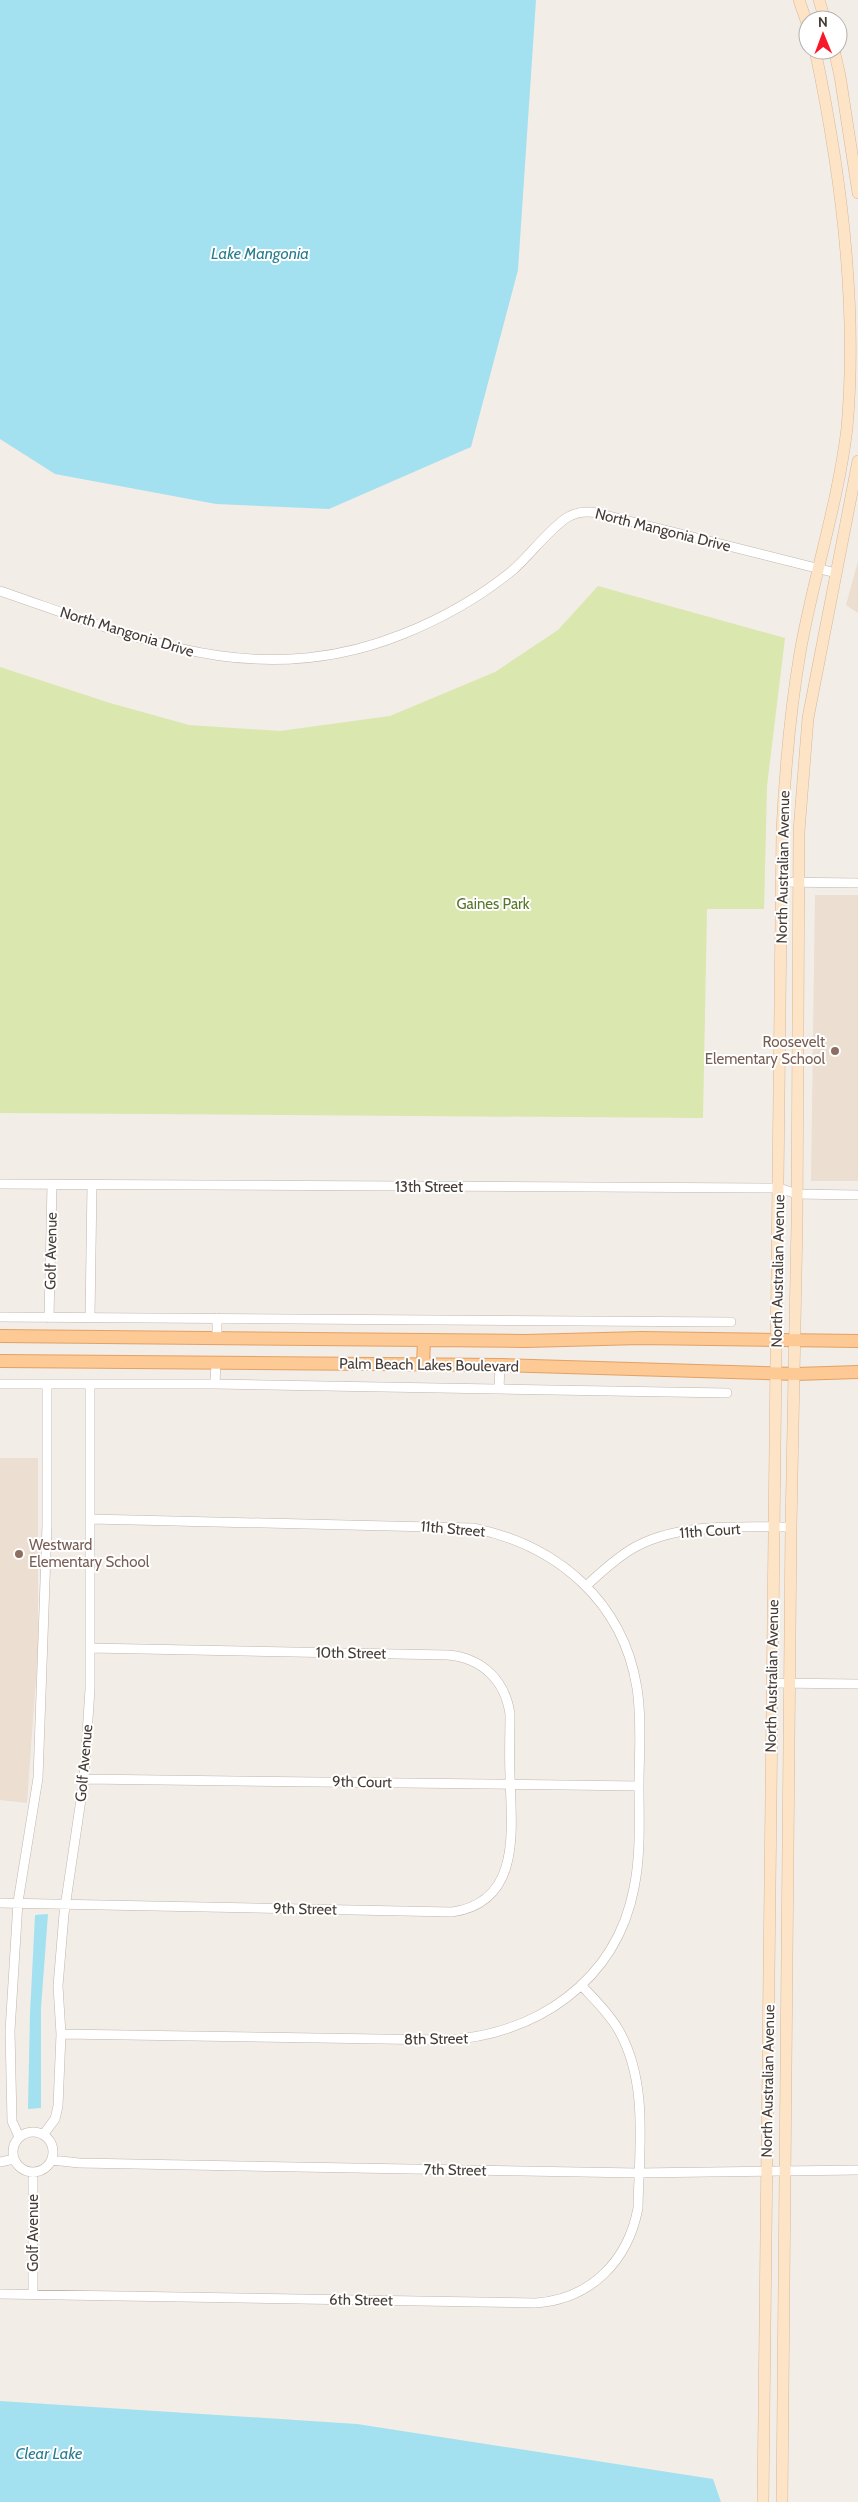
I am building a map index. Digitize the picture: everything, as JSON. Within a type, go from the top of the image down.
[{"type":"main road","name":"North Australian Avenue","points":[[763,2502],[773,1527],[778,1339],[783,813],[790,716],[800,653],[818,568],[831,519],[848,428],[852,332],[846,237],[831,135],[817,60]]},
{"type":"main road","points":[[836,60],[858,193]]},
{"type":"main road","name":"North Australian Avenue","points":[[782,2502],[791,1527],[796,1374],[797,882],[802,770],[808,718],[858,461]]},
{"type":"main road","name":"Palm Beach Lakes Boulevard","points":[[0,1336],[526,1341],[642,1338],[858,1341]]},
{"type":"main road","points":[[424,1340],[424,1365]]},
{"type":"main road","name":"Palm Beach Lakes Boulevard","points":[[0,1361],[500,1365],[796,1374],[858,1372]]},
{"type":"street","name":"North Mangonia Drive","points":[[0,591],[168,647],[228,658],[290,659],[350,650],[380,642],[430,623],[489,588],[536,549],[563,520],[583,512],[597,513],[836,573]]},
{"type":"street","points":[[781,882],[858,883]]},
{"type":"street","name":"13th Street","points":[[0,1184],[779,1188],[797,1194],[858,1195]]},
{"type":"street","name":"Golf Avenue","points":[[49,1318],[52,1185]]},
{"type":"street","points":[[90,1317],[92,1185]]},
{"type":"street","points":[[0,1317],[731,1322]]},
{"type":"street","points":[[217,1318],[217,1339]]},
{"type":"street","points":[[640,1321],[642,1338]]},
{"type":"street","points":[[216,1364],[216,1384]]},
{"type":"street","points":[[499,1389],[500,1365]]},
{"type":"street","points":[[0,1384],[216,1384],[727,1394]]},
{"type":"street","points":[[19,2137],[12,2121],[10,2031],[18,1902],[38,1778],[47,1525],[46,1385]]},
{"type":"street","name":"Golf Avenue","points":[[43,2135],[56,2119],[58,2106],[61,2034],[58,1986],[65,1904],[84,1779],[90,1648],[90,1385]]},
{"type":"street","name":"11th Street","points":[[91,1519],[473,1528],[520,1541],[542,1552],[586,1586],[608,1614],[620,1635],[634,1673],[640,1713],[639,1786]]},
{"type":"street","name":"11th Court","points":[[586,1586],[616,1559],[631,1549],[666,1535],[704,1529],[791,1527]]},
{"type":"street","name":"10th Street","points":[[90,1648],[464,1657],[479,1663],[490,1672],[507,1698],[510,1714],[511,1784]]},
{"type":"street","points":[[772,1683],[858,1684]]},
{"type":"street","name":"9th Court","points":[[84,1779],[639,1786]]},
{"type":"street","name":"9th Street","points":[[0,1903],[459,1911],[474,1906],[487,1897],[498,1886],[506,1872],[510,1848],[511,1784]]},
{"type":"street","name":"8th Street","points":[[61,2034],[468,2039],[500,2033],[530,2021],[552,2009],[581,1985],[605,1956],[627,1913],[638,1865],[639,1786]]},
{"type":"street","name":"6th Street","points":[[0,2294],[536,2303],[560,2300],[589,2287],[613,2266],[622,2253],[635,2224],[638,2208],[639,2097],[632,2060],[617,2028],[606,2012],[581,1985]]},
{"type":"street","points":[[0,2031],[10,2031]]},
{"type":"street","points":[[31,2132],[43,2135],[51,2143],[52,2160],[44,2169],[33,2172],[21,2169],[14,2159],[13,2147],[19,2137],[31,2132]]},
{"type":"street","points":[[0,2162],[14,2159]]},
{"type":"street","name":"7th Street","points":[[52,2160],[79,2164],[638,2173],[858,2170]]},
{"type":"street","name":"Golf Avenue","points":[[33,2172],[33,2294]]},
{"type":"shaded area","points":[[858,561],[858,613],[846,605]]},
{"type":"shaded area","name":"Roosevelt Elementary School","points":[[815,895],[858,895],[858,1181],[811,1181]]},
{"type":"shaded area","name":"Westward Elementary School","points":[[0,1458],[38,1458],[38,1650],[27,1803],[0,1800]]},
{"type":"green space","name":"Gaines Park","points":[[598,586],[785,638],[767,786],[764,909],[707,909],[703,1118],[0,1113],[0,667],[110,703],[189,725],[280,731],[390,716],[495,672],[558,630]]},
{"type":"water","name":"Lake Mangonia","points":[[0,0],[536,0],[518,270],[471,447],[329,509],[216,504],[55,474],[0,439]]},
{"type":"water","points":[[48,1914],[41,2008],[41,2108],[28,2109],[35,1915]]},
{"type":"water","name":"Clear Lake","points":[[0,2401],[357,2424],[713,2479],[721,2502],[0,2502]]},
{"type":"place","name":"Roosevelt Elementary School","points":[[835,1051]]},
{"type":"place","name":"Westward Elementary School","points":[[19,1554]]}]
